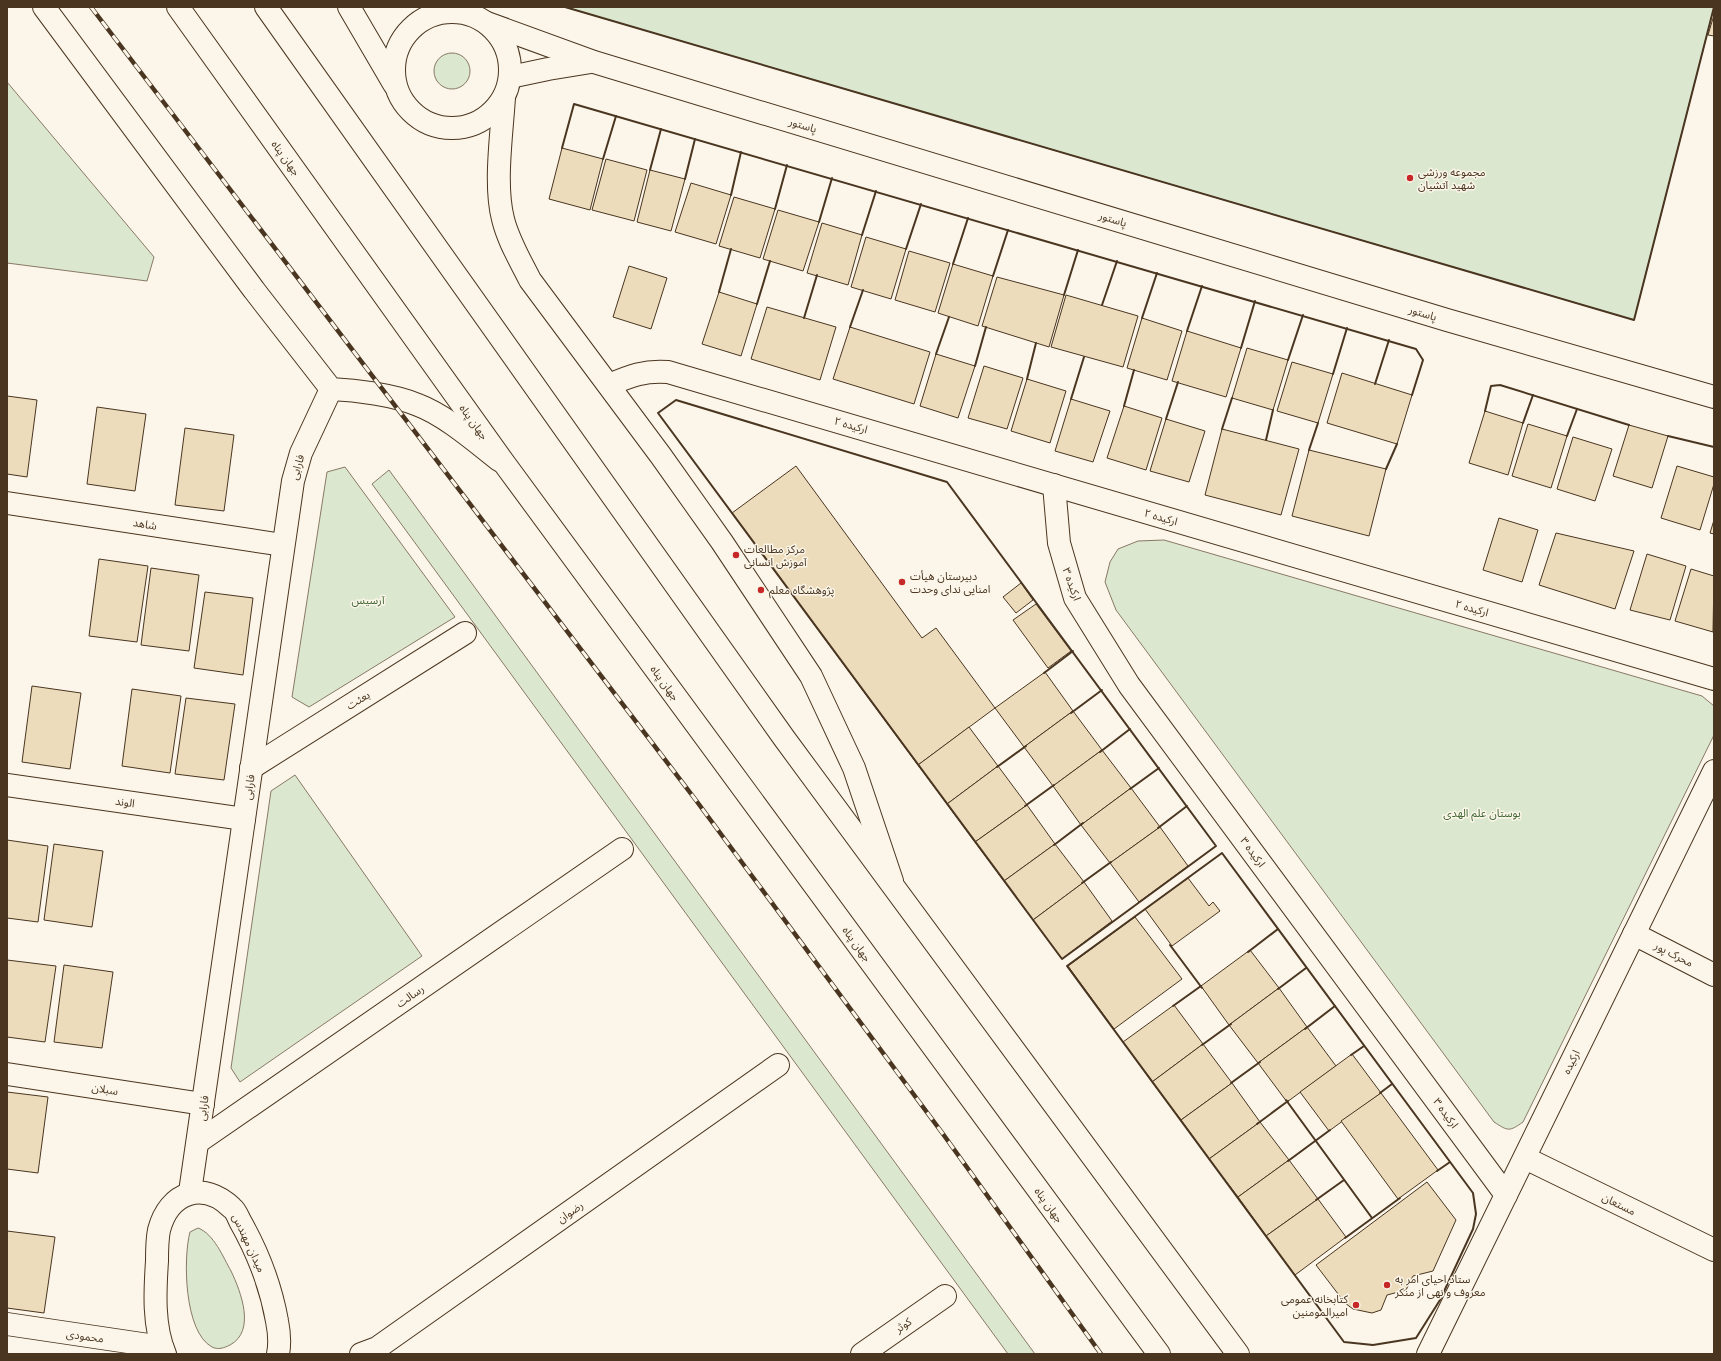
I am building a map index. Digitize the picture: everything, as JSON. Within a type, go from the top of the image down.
[{"type":"street","points":[[44,7],[254,290],[331,389],[353,390],[418,405],[452,424],[504,463]]},
{"type":"street","name":"جهان پناه","points":[[178,7],[504,463],[1159,1354]]},
{"type":"street","points":[[266,7],[775,726],[1238,1354]]},
{"type":"street","points":[[349,7],[394,84],[402,103],[417,117],[435,126],[455,129],[475,124],[492,113],[507,87]]},
{"type":"street","points":[[394,84],[393,64],[399,44],[411,28],[443,9],[469,14],[487,23],[594,62]]},
{"type":"street","points":[[487,23],[501,38],[509,57],[499,182],[503,218],[514,250],[530,280],[662,456],[722,542],[811,676],[854,768],[894,886]]},
{"type":"street","name":"پاستور","points":[[507,87],[548,69],[594,62],[1447,320],[1714,397]]},
{"type":"street","name":"ارکیده ۲","points":[[609,385],[635,374],[652,371],[668,372],[1714,679]]},
{"type":"street","name":"فارابی","points":[[190,1192],[293,481],[301,453],[331,389]]},
{"type":"street","name":"ارکیده ۳","points":[[1054,485],[1059,543],[1075,598],[1129,685],[1506,1195]]},
{"type":"street","name":"شاهد","points":[[7,504],[283,545]]},
{"type":"street","name":"بعثت","points":[[251,768],[465,633]]},
{"type":"street","name":"ارکیده","points":[[1428,1354],[1714,771]]},
{"type":"street","name":"الوند","points":[[7,786],[244,819]]},
{"type":"street","name":"رسالت","points":[[198,1142],[622,849]]},
{"type":"street","name":"محرک پور","points":[[1634,934],[1714,974]]},
{"type":"street","name":"رضوان","points":[[361,1354],[377,1348],[778,1065]]},
{"type":"street","name":"سبلان","points":[[7,1074],[203,1104]]},
{"type":"street","name":"مستعان","points":[[1524,1158],[1714,1250]]},
{"type":"street","points":[[164,1350],[157,1316],[155,1285],[159,1231],[170,1205],[190,1192]]},
{"type":"street","name":"میدان مهندس","points":[[190,1192],[203,1193],[216,1197],[233,1209],[246,1232],[265,1278],[277,1321],[279,1346],[278,1354]]},
{"type":"street","name":"کوثر","points":[[862,1354],[945,1296]]},
{"type":"street","name":"محمودی","points":[[7,1324],[164,1350]]},
{"type":"green space","name":"مجموعه ورزشی شهید آتشیان","points":[[565,7],[1714,7],[1634,320]]},
{"type":"green space","points":[[456,53],[465,58],[469,64],[469,78],[465,84],[456,89],[448,89],[439,84],[435,78],[434,67],[439,58],[445,54]]},
{"type":"green space","points":[[7,82],[154,257],[147,281],[7,263]]},
{"type":"green space","name":"آرسیس","points":[[345,467],[455,617],[309,707],[292,697],[327,472]]},
{"type":"green space","points":[[389,470],[1035,1354],[1008,1354],[372,484]]},
{"type":"green space","name":"بوستان علم الهدی","points":[[1164,540],[1702,696],[1714,706],[1714,735],[1523,1122],[1511,1129],[1506,1129],[1494,1122],[1116,610],[1105,582],[1110,562],[1118,549],[1138,541]]},
{"type":"green space","points":[[295,775],[422,956],[240,1082],[231,1068],[271,791]]},
{"type":"green space","points":[[198,1228],[209,1235],[221,1253],[231,1271],[242,1300],[244,1311],[243,1330],[238,1339],[226,1347],[212,1347],[203,1339],[196,1326],[191,1311],[187,1276],[188,1244],[190,1232]]},
{"type":"building","points":[[1714,15],[1714,36],[1708,35]]},
{"type":"building","points":[[562,148],[603,159],[590,210],[549,199]]},
{"type":"building","points":[[606,159],[647,170],[634,221],[592,210]]},
{"type":"building","points":[[650,170],[685,179],[671,231],[637,222]]},
{"type":"building","points":[[691,183],[731,195],[716,244],[675,232]]},
{"type":"building","points":[[734,197],[775,209],[760,258],[719,246]]},
{"type":"building","points":[[778,210],[819,222],[803,271],[763,259]]},
{"type":"building","points":[[822,223],[862,235],[848,285],[807,273]]},
{"type":"building","points":[[866,237],[906,249],[891,299],[851,287]]},
{"type":"building","points":[[909,251],[950,263],[935,312],[895,300]]},
{"type":"building","points":[[953,264],[993,276],[978,326],[938,313]]},
{"type":"building","points":[[629,266],[667,278],[651,329],[613,317]]},
{"type":"building","points":[[997,277],[1064,295],[1049,347],[982,326]]},
{"type":"building","points":[[719,292],[757,304],[741,356],[702,344]]},
{"type":"building","points":[[1066,295],[1138,316],[1123,367],[1051,347]]},
{"type":"building","points":[[767,307],[836,327],[820,380],[751,359]]},
{"type":"building","points":[[1142,318],[1182,331],[1167,380],[1127,368]]},
{"type":"building","points":[[850,327],[930,352],[914,404],[833,379]]},
{"type":"building","points":[[1187,331],[1241,348],[1226,397],[1172,381]]},
{"type":"building","points":[[1247,348],[1288,360],[1273,410],[1232,398]]},
{"type":"building","points":[[936,354],[975,366],[958,418],[920,406]]},
{"type":"building","points":[[1292,362],[1333,374],[1318,423],[1277,411]]},
{"type":"building","points":[[984,366],[1023,378],[1007,429],[968,418]]},
{"type":"building","points":[[1342,373],[1412,395],[1397,444],[1327,423]]},
{"type":"building","points":[[1027,379],[1066,391],[1050,443],[1011,431]]},
{"type":"building","points":[[7,396],[37,400],[27,477],[7,474]]},
{"type":"building","points":[[1071,399],[1110,411],[1093,462],[1055,451]]},
{"type":"building","points":[[1124,406],[1162,418],[1146,470],[1107,458]]},
{"type":"building","points":[[97,407],[146,414],[135,491],[87,484]]},
{"type":"building","points":[[1485,411],[1523,423],[1508,475],[1469,463]]},
{"type":"building","points":[[1166,419],[1205,431],[1189,482],[1150,471]]},
{"type":"building","points":[[1528,424],[1567,436],[1551,488],[1512,476]]},
{"type":"building","points":[[1629,425],[1668,436],[1652,488],[1613,476]]},
{"type":"building","points":[[185,428],[234,435],[224,511],[175,505]]},
{"type":"building","points":[[1222,429],[1299,449],[1281,515],[1205,495]]},
{"type":"building","points":[[1573,437],[1612,449],[1595,501],[1557,489]]},
{"type":"building","points":[[1309,450],[1386,469],[1369,536],[1292,516]]},
{"type":"building","points":[[796,466],[922,638],[936,628],[995,708],[918,765],[732,513]]},
{"type":"building","points":[[1677,466],[1714,477],[1714,484],[1700,530],[1661,518]]},
{"type":"building","points":[[1499,518],[1538,530],[1522,582],[1483,570]]},
{"type":"building","points":[[1714,520],[1714,534],[1710,533]]},
{"type":"building","points":[[1556,533],[1634,551],[1615,609],[1539,585]]},
{"type":"building","points":[[1647,554],[1686,566],[1670,620],[1630,610]]},
{"type":"building","points":[[99,559],[148,566],[137,642],[89,636]]},
{"type":"building","points":[[151,568],[199,575],[189,651],[141,645]]},
{"type":"building","points":[[1691,569],[1714,576],[1713,632],[1675,621]]},
{"type":"building","points":[[1021,583],[1033,600],[1016,613],[1003,597]]},
{"type":"building","points":[[205,592],[253,598],[243,675],[194,668]]},
{"type":"building","points":[[1036,604],[1071,651],[1048,668],[1013,620]]},
{"type":"building","points":[[1045,672],[1073,711],[1024,747],[995,708]]},
{"type":"building","points":[[32,686],[81,693],[70,769],[22,762]]},
{"type":"building","points":[[132,689],[181,696],[170,773],[122,766]]},
{"type":"building","points":[[186,698],[235,704],[224,780],[175,774]]},
{"type":"building","points":[[1073,711],[1102,750],[1053,786],[1024,747]]},
{"type":"building","points":[[969,727],[998,766],[947,804],[918,765]]},
{"type":"building","points":[[1102,750],[1131,788],[1081,825],[1053,786]]},
{"type":"building","points":[[998,766],[1027,805],[975,842],[947,804]]},
{"type":"building","points":[[1131,788],[1160,827],[1110,863],[1081,825]]},
{"type":"building","points":[[1027,805],[1055,844],[1004,881],[975,842]]},
{"type":"building","points":[[1160,827],[1188,866],[1139,902],[1110,863]]},
{"type":"building","points":[[7,840],[48,846],[38,922],[7,918]]},
{"type":"building","points":[[54,844],[103,851],[92,927],[44,920]]},
{"type":"building","points":[[1055,844],[1084,882],[1033,920],[1004,881]]},
{"type":"building","points":[[1188,878],[1209,906],[1213,902],[1220,911],[1172,946],[1145,909]]},
{"type":"building","points":[[1084,882],[1112,921],[1062,959],[1033,920]]},
{"type":"building","points":[[1135,917],[1182,979],[1114,1029],[1068,966]]},
{"type":"building","points":[[1250,950],[1279,988],[1229,1025],[1201,986]]},
{"type":"building","points":[[7,960],[56,966],[45,1042],[7,1037]]},
{"type":"building","points":[[64,965],[113,972],[102,1048],[54,1042]]},
{"type":"building","points":[[1279,988],[1307,1027],[1258,1063],[1229,1025]]},
{"type":"building","points":[[1174,1005],[1203,1044],[1152,1082],[1123,1042]]},
{"type":"building","points":[[1307,1027],[1336,1066],[1287,1102],[1258,1063]]},
{"type":"building","points":[[1203,1044],[1232,1083],[1181,1120],[1152,1082]]},
{"type":"building","points":[[1352,1054],[1381,1093],[1329,1131],[1300,1092]]},
{"type":"building","points":[[1232,1083],[1260,1122],[1209,1159],[1181,1120]]},
{"type":"building","points":[[7,1092],[48,1097],[38,1173],[7,1169]]},
{"type":"building","points":[[1381,1093],[1438,1170],[1398,1199],[1341,1121]]},
{"type":"building","points":[[1260,1122],[1289,1160],[1238,1197],[1209,1159]]},
{"type":"building","points":[[1289,1160],[1318,1199],[1266,1236],[1238,1197]]},
{"type":"building","points":[[1427,1182],[1456,1220],[1433,1271],[1413,1276],[1406,1290],[1387,1295],[1381,1310],[1372,1313],[1353,1309],[1345,1303],[1316,1265]]},
{"type":"building","points":[[1318,1199],[1346,1237],[1295,1275],[1266,1236]]},
{"type":"building","points":[[7,1231],[55,1237],[44,1313],[7,1308]]},
{"type":"railway","points":[[91,7],[695,799],[943,1134],[1101,1354]]},
{"type":"wall","points":[[565,7],[1634,320],[1714,7]]},
{"type":"wall","points":[[562,148],[574,104],[1416,349],[1423,360],[1412,395]]},
{"type":"wall","points":[[603,159],[616,116]]},
{"type":"wall","points":[[650,170],[661,129]]},
{"type":"wall","points":[[685,179],[695,139]]},
{"type":"wall","points":[[731,195],[741,152]]},
{"type":"wall","points":[[775,209],[787,165]]},
{"type":"wall","points":[[819,222],[832,178]]},
{"type":"wall","points":[[862,235],[876,191]]},
{"type":"wall","points":[[906,249],[921,204]]},
{"type":"wall","points":[[953,264],[968,218]]},
{"type":"wall","points":[[993,276],[1008,230]]},
{"type":"wall","points":[[719,292],[731,249]]},
{"type":"wall","points":[[1064,295],[1078,250]]},
{"type":"wall","points":[[757,304],[770,261]]},
{"type":"wall","points":[[1102,305],[1117,261]]},
{"type":"wall","points":[[1142,318],[1157,273]]},
{"type":"wall","points":[[804,318],[817,275]]},
{"type":"wall","points":[[1187,331],[1202,286]]},
{"type":"wall","points":[[850,327],[863,290]]},
{"type":"wall","points":[[1241,348],[1255,301]]},
{"type":"wall","points":[[1288,360],[1303,315]]},
{"type":"wall","points":[[936,354],[949,317]]},
{"type":"wall","points":[[975,366],[986,327]]},
{"type":"wall","points":[[1333,374],[1347,328]]},
{"type":"wall","points":[[1375,384],[1389,340]]},
{"type":"wall","points":[[1027,379],[1036,343]]},
{"type":"wall","points":[[1071,399],[1084,357]]},
{"type":"wall","points":[[1124,406],[1134,370]]},
{"type":"wall","points":[[1166,419],[1178,382]]},
{"type":"wall","points":[[1485,411],[1491,386],[1500,385],[1629,425],[1500,385]]},
{"type":"wall","points":[[1523,423],[1533,395]]},
{"type":"wall","points":[[1222,429],[1232,398]]},
{"type":"wall","points":[[676,400],[947,482],[1216,846],[1062,959],[658,413],[676,400]]},
{"type":"wall","points":[[1567,436],[1577,409]]},
{"type":"wall","points":[[1266,440],[1273,410]]},
{"type":"wall","points":[[1309,450],[1318,423]]},
{"type":"wall","points":[[1668,436],[1714,447]]},
{"type":"wall","points":[[1386,469],[1397,444]]},
{"type":"wall","points":[[1044,673],[1073,651]]},
{"type":"wall","points":[[1071,713],[1102,690]]},
{"type":"wall","points":[[1100,752],[1130,729]]},
{"type":"wall","points":[[997,767],[1026,746]]},
{"type":"wall","points":[[1130,789],[1159,768]]},
{"type":"wall","points":[[1025,806],[1054,785]]},
{"type":"wall","points":[[1158,828],[1187,806]]},
{"type":"wall","points":[[1054,845],[1083,823]]},
{"type":"wall","points":[[1222,853],[1473,1193],[1476,1214],[1473,1229],[1440,1300],[1416,1338],[1373,1345],[1344,1342],[1067,966],[1222,853]]},
{"type":"wall","points":[[1082,883],[1111,862]]},
{"type":"wall","points":[[1248,952],[1278,929]]},
{"type":"wall","points":[[1170,945],[1202,988]]},
{"type":"wall","points":[[1278,989],[1306,968]]},
{"type":"wall","points":[[1173,1006],[1201,986]]},
{"type":"wall","points":[[1305,1029],[1335,1006]]},
{"type":"wall","points":[[1202,1045],[1231,1024]]},
{"type":"wall","points":[[1351,1055],[1364,1046]]},
{"type":"wall","points":[[1231,1083],[1260,1062]]},
{"type":"wall","points":[[1380,1093],[1392,1084]]},
{"type":"wall","points":[[1286,1100],[1372,1218]]},
{"type":"wall","points":[[1257,1124],[1288,1101]]},
{"type":"wall","points":[[1288,1161],[1330,1130]]},
{"type":"wall","points":[[1437,1171],[1450,1162]]},
{"type":"wall","points":[[1316,1200],[1344,1180]]},
{"type":"wall","points":[[1345,1238],[1400,1198]]},
{"type":"place","name":"مجموعه ورزشی شهید آتشیان","points":[[1410,178]]},
{"type":"place","name":"مرکز مطالعات آموزش انسانی","points":[[736,555]]},
{"type":"place","name":"دبیرستان هیأت امنایی ندای وحدت","points":[[902,582]]},
{"type":"place","name":"پژوهشگاه معلم","points":[[761,590]]},
{"type":"place","name":"ستاد احیای امر به معروف و نهی از منکر","points":[[1387,1285]]},
{"type":"place","name":"کتابخانه عمومی امیرالمومنین","points":[[1356,1305]]}]
